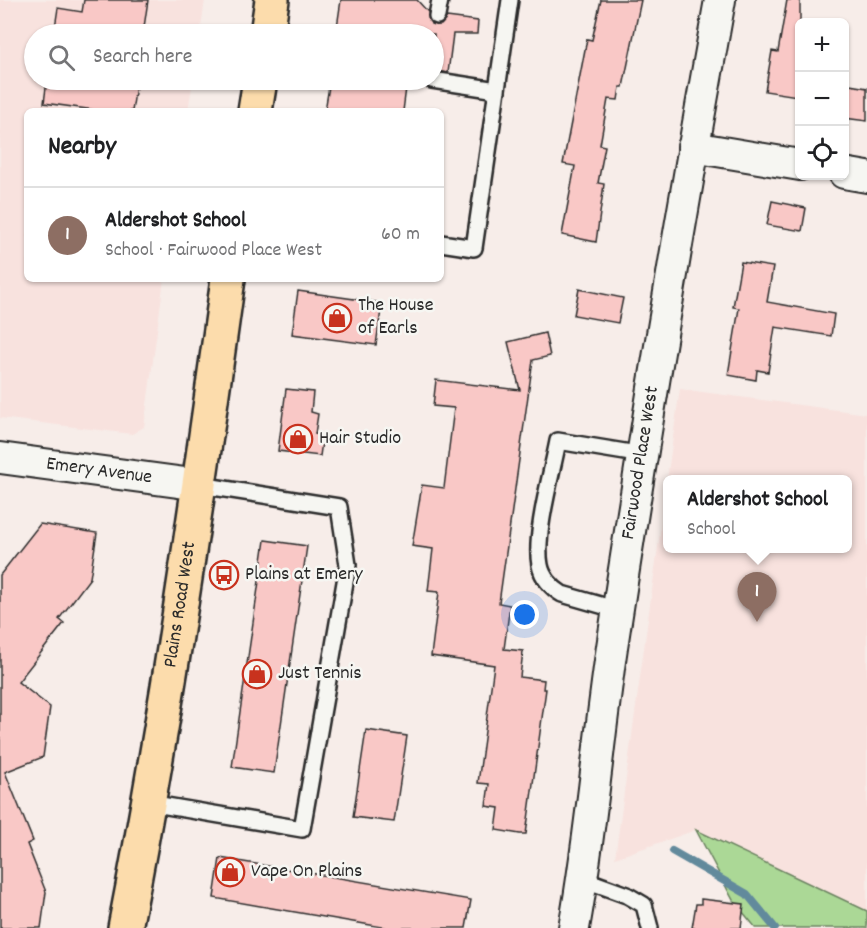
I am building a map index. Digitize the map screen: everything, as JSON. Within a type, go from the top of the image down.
[{"type":"main road","points":[[269,24],[273,0]]},
{"type":"main road","points":[[255,108],[258,90]]},
{"type":"main road","name":"Plains Road West","points":[[125,928],[149,803],[200,485],[228,282]]},
{"type":"street","name":"Fairwood Place West","points":[[574,928],[583,879],[597,747],[618,609],[693,147],[720,0]]},
{"type":"street","points":[[693,147],[795,164]]},
{"type":"street","points":[[849,174],[867,177]]},
{"type":"street","name":"Emery Avenue","points":[[0,458],[200,485]]},
{"type":"lane","points":[[437,16],[440,0]]},
{"type":"lane","points":[[444,243],[474,248],[510,0]]},
{"type":"lane","points":[[444,82],[497,90]]},
{"type":"lane","points":[[618,609],[562,594],[555,590],[540,567],[539,548],[558,441],[643,456]]},
{"type":"lane","points":[[149,803],[302,830],[348,565],[339,507],[200,485]]},
{"type":"lane","points":[[583,879],[627,895],[644,905],[650,928]]},
{"type":"shaded area","points":[[0,0],[205,0],[201,24],[24,24],[24,90],[191,90],[188,108],[24,108],[24,282],[164,282],[144,427],[132,434],[0,418]]},
{"type":"shaded area","points":[[680,389],[867,414],[867,911],[696,830],[615,858],[663,511],[663,553],[852,553],[852,475],[668,475]]},
{"type":"green space","points":[[696,830],[867,911],[867,928],[756,928],[733,900]]},
{"type":"building","points":[[84,0],[148,0],[144,24],[56,24],[58,8],[82,12]]},
{"type":"building","points":[[341,0],[417,0],[428,12],[431,24],[337,24]]},
{"type":"building","points":[[601,0],[641,0],[623,87],[620,87],[618,100],[608,99],[600,145],[605,146],[598,183],[604,184],[596,242],[562,235],[575,166],[563,164],[587,39],[592,40]]},
{"type":"building","points":[[787,0],[800,0],[800,18],[795,18],[795,96],[765,91],[772,51],[778,52]]},
{"type":"building","points":[[447,17],[478,21],[477,34],[453,34],[448,73],[444,72],[444,24],[442,24]]},
{"type":"building","points":[[849,85],[867,88],[867,121],[849,119]]},
{"type":"building","points":[[46,90],[135,90],[132,108],[80,108],[44,103]]},
{"type":"building","points":[[328,90],[406,90],[403,108],[325,108]]},
{"type":"building","points":[[772,201],[806,208],[802,231],[767,225]]},
{"type":"building","points":[[741,262],[773,267],[767,302],[834,314],[831,336],[775,327],[768,372],[757,370],[756,380],[728,375],[739,308],[733,307]]},
{"type":"building","points":[[579,289],[623,298],[618,323],[574,315]]},
{"type":"building","name":"The House of Earls","points":[[298,291],[382,303],[376,345],[292,334]]},
{"type":"building","points":[[545,333],[550,356],[533,360],[499,603],[510,605],[504,649],[523,651],[520,677],[544,680],[543,689],[546,689],[526,834],[520,834],[496,830],[499,808],[486,806],[489,784],[478,783],[494,665],[431,656],[439,592],[428,591],[433,549],[412,546],[422,485],[444,488],[454,408],[433,406],[436,380],[520,390],[508,342]]},
{"type":"building","points":[[286,389],[313,392],[311,412],[318,414],[315,434],[323,435],[320,456],[278,451]]},
{"type":"building","points":[[40,524],[97,533],[90,578],[59,619],[64,623],[18,682],[50,707],[43,757],[5,772],[33,841],[27,844],[46,892],[41,928],[0,928],[0,575]]},
{"type":"building","points":[[265,540],[307,546],[274,773],[232,767]]},
{"type":"building","points":[[366,730],[407,736],[394,822],[353,817]]},
{"type":"building","points":[[220,858],[471,900],[466,928],[388,928],[214,898]]},
{"type":"building","points":[[701,899],[744,904],[741,928],[692,928],[696,904],[701,904]]},
{"type":"waterway","points":[[672,851],[747,894],[775,928]]},
{"type":"place","name":"The House of Earls","points":[[337,318]]},
{"type":"place","name":"Hair Studio","points":[[298,439]]},
{"type":"place","name":"Plains at Emery","points":[[224,575]]},
{"type":"place","name":"Aldershot School","points":[[757,622]]},
{"type":"place","name":"Just Tennis","points":[[257,674]]},
{"type":"place","name":"Vape On Plains","points":[[230,872]]}]
